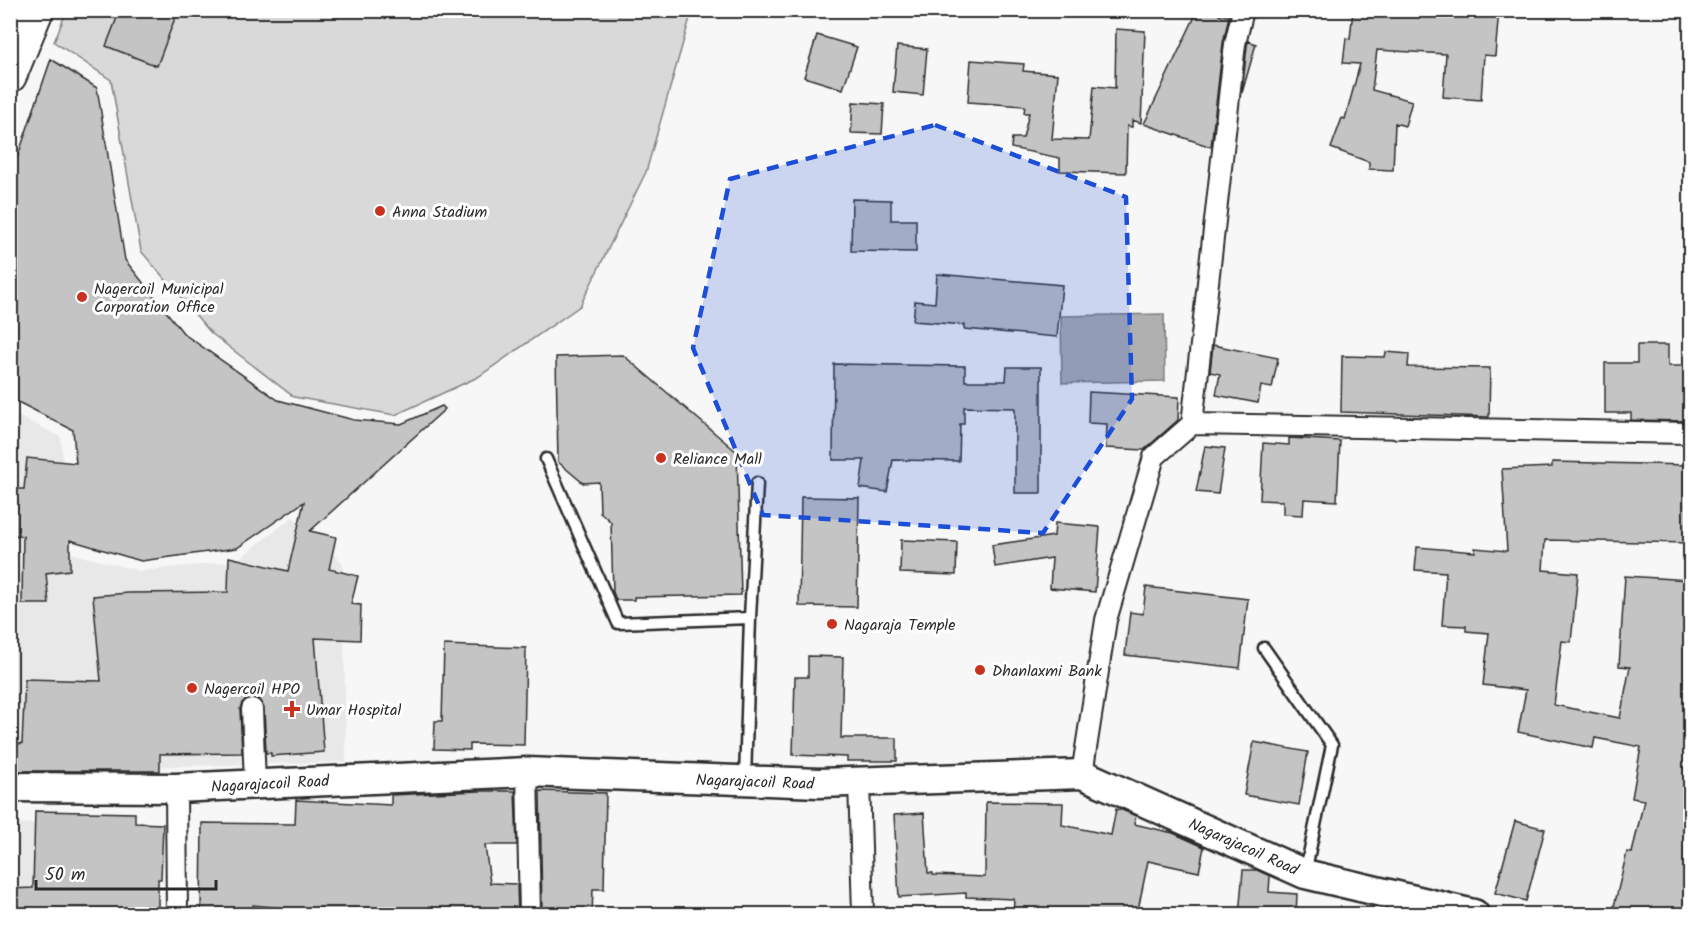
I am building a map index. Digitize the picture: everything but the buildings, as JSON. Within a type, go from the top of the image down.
[{"type":"main road","points":[[10,76],[37,10]]},
{"type":"street","points":[[1192,424],[1235,44],[1243,10]]},
{"type":"street","points":[[1082,774],[1106,621],[1154,457],[1192,424],[1690,433]]},
{"type":"street","points":[[252,709],[255,783]]},
{"type":"street","points":[[527,772],[530,915]]},
{"type":"street","name":"Nagarajacoil Road","points":[[10,787],[176,788],[527,772],[819,783],[1082,774],[1305,874],[1474,915]]},
{"type":"street","points":[[859,781],[863,915]]},
{"type":"street","points":[[176,788],[177,915]]},
{"type":"lane","points":[[546,459],[618,623],[750,618]]},
{"type":"lane","points":[[745,780],[757,483]]},
{"type":"lane","points":[[1264,648],[1332,745],[1305,874]]},
{"type":"highlighted area","points":[[935,125],[1126,197],[1132,399],[1043,533],[763,515],[693,348],[730,179]]},
{"type":"shaded area","name":"Anna Stadium","points":[[67,10],[692,11],[646,172],[580,306],[478,377],[395,415],[294,397],[211,333],[141,251],[111,80],[54,42]]},
{"type":"shaded area","points":[[1164,314],[1165,381],[1062,383],[1061,316]]},
{"type":"shaded area","points":[[10,412],[61,437],[70,553],[140,571],[236,561],[293,517],[343,563],[346,762],[11,770]]},
{"type":"shaded area","points":[[49,823],[56,914],[11,914],[10,824]]},
{"type":"place","name":"Anna Stadium","points":[[380,211]]},
{"type":"place","name":"Nagercoil Municipal Corporation Office","points":[[82,297]]},
{"type":"place","name":"Reliance Mall","points":[[661,458]]},
{"type":"place","name":"Nagaraja Temple","points":[[832,624]]},
{"type":"place","name":"Dhanlaxmi Bank","points":[[980,670]]},
{"type":"place","name":"Nagercoil HPO","points":[[192,688]]},
{"type":"place","name":"Umar Hospital","points":[[292,709]]}]
